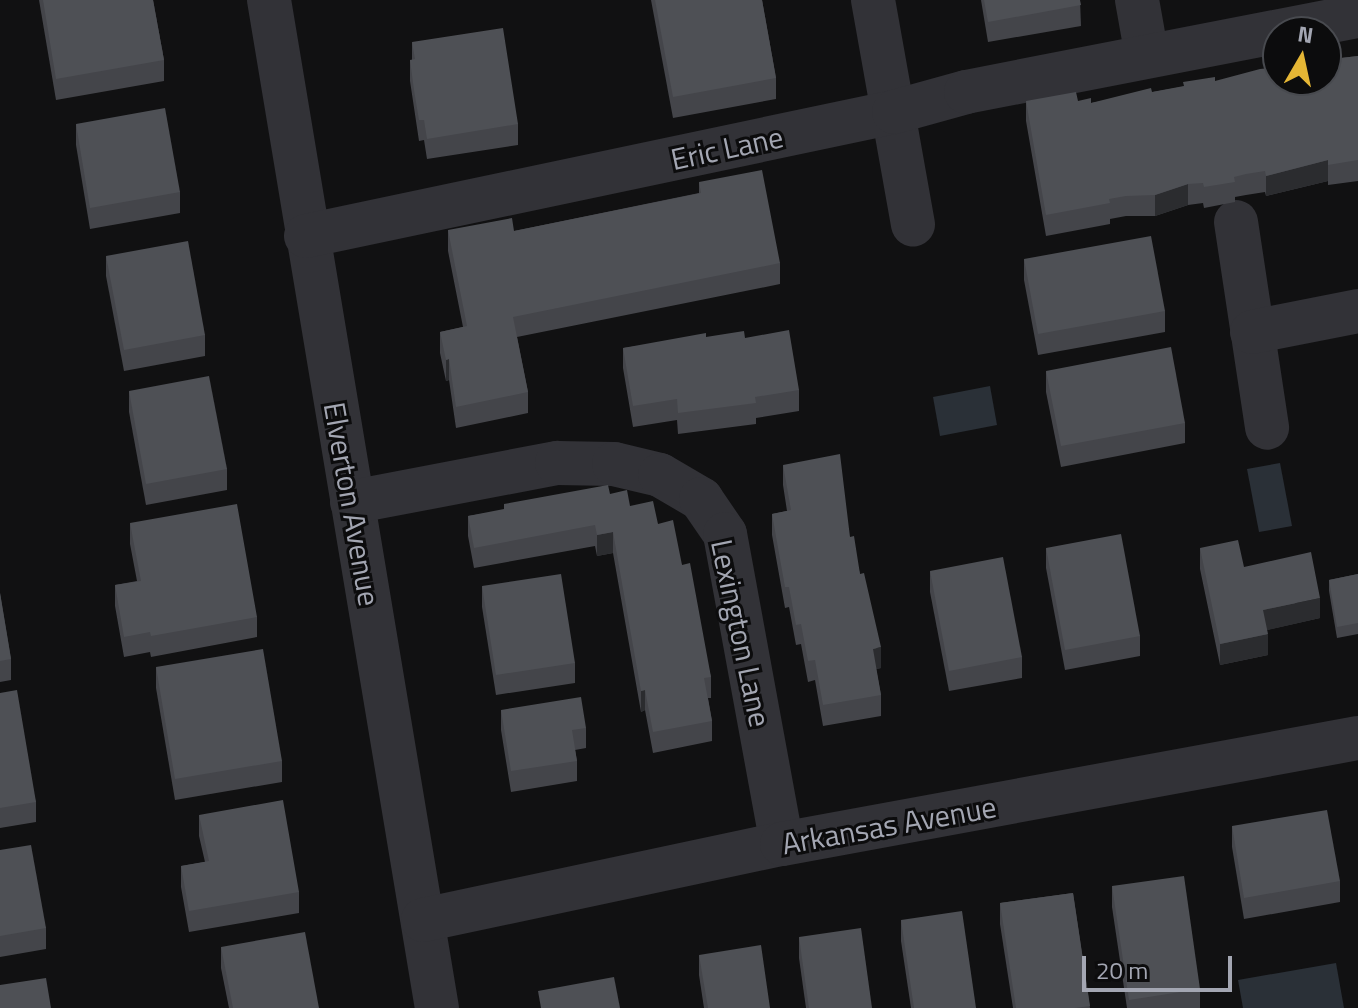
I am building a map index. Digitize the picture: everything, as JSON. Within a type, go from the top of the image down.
[{"type":"street","name":"Elverton Avenue","points":[[269,0],[437,1008]]},
{"type":"street","points":[[873,0],[913,224]]},
{"type":"street","points":[[1137,0],[1147,56]]},
{"type":"street","name":"Eric Lane","points":[[306,236],[894,112],[966,92],[1358,16]]},
{"type":"street","points":[[1236,222],[1267,428]]},
{"type":"street","points":[[1252,332],[1358,311]]},
{"type":"street","name":"Lexington Lane","points":[[352,502],[557,463],[614,464],[660,475],[701,499],[725,534],[782,844]]},
{"type":"street","name":"Arkansas Avenue","points":[[423,920],[782,844],[1358,738]]},
{"type":"shaded area","points":[[990,386],[997,425],[940,436],[933,397]]},
{"type":"shaded area","points":[[1280,463],[1292,526],[1259,532],[1247,469]]},
{"type":"shaded area","points":[[1336,963],[1344,1008],[1243,1008],[1238,980]]},
{"type":"building","points":[[43,0],[153,0],[164,60],[56,79]]},
{"type":"building","points":[[655,0],[762,0],[776,78],[673,97]]},
{"type":"building","points":[[984,0],[1080,0],[1081,5],[988,22]]},
{"type":"building","points":[[503,28],[518,124],[427,139],[424,120],[419,120],[414,90],[410,60],[415,59],[412,42]]},
{"type":"building","points":[[1358,56],[1358,160],[1328,165],[1328,160],[1266,176],[1265,171],[1246,174],[1234,177],[1235,182],[1204,187],[1203,183],[1188,184],[1155,195],[1109,199],[1110,203],[1046,215],[1026,101],[1076,92],[1078,101],[1091,98],[1091,103],[1151,88],[1152,92],[1184,86],[1183,82],[1215,77],[1215,81],[1260,69],[1262,96],[1342,96],[1342,58]]},
{"type":"building","points":[[165,108],[180,192],[90,208],[76,124]]},
{"type":"building","points":[[762,170],[780,263],[513,317],[528,392],[456,407],[449,359],[446,360],[440,332],[467,326],[448,230],[512,218],[514,231],[701,193],[699,182]]},
{"type":"building","points":[[1151,236],[1165,311],[1038,334],[1024,259]]},
{"type":"building","points":[[188,241],[205,335],[124,350],[106,256]]},
{"type":"building","points":[[789,330],[799,390],[755,397],[756,403],[678,413],[677,399],[633,406],[623,348],[706,333],[706,337],[744,331],[745,338]]},
{"type":"building","points":[[1171,347],[1185,423],[1061,446],[1046,371]]},
{"type":"building","points":[[209,376],[227,469],[146,484],[129,391]]},
{"type":"building","points":[[840,454],[850,537],[854,536],[860,574],[864,573],[881,647],[873,649],[881,695],[823,705],[815,660],[808,661],[801,624],[796,625],[789,587],[785,587],[772,514],[791,510],[783,465]]},
{"type":"building","points":[[608,485],[610,494],[627,490],[630,506],[653,501],[658,524],[673,520],[682,565],[690,563],[711,677],[704,678],[712,721],[653,732],[645,690],[641,691],[613,532],[597,535],[595,525],[474,548],[468,516],[504,509],[504,504]]},
{"type":"building","points":[[237,504],[257,617],[151,636],[150,632],[124,637],[115,585],[141,581],[130,523]]},
{"type":"building","points":[[1121,534],[1140,636],[1065,650],[1046,548]]},
{"type":"building","points":[[1238,540],[1244,567],[1311,552],[1320,598],[1263,610],[1268,634],[1220,644],[1200,548]]},
{"type":"building","points":[[1003,557],[1022,657],[949,671],[930,571]]},
{"type":"building","points":[[561,574],[575,663],[496,675],[482,586]]},
{"type":"building","points":[[1358,574],[1358,623],[1337,627],[1329,580]]},
{"type":"building","points":[[0,593],[11,659],[0,661]]},
{"type":"building","points":[[263,649],[282,761],[175,779],[156,667]]},
{"type":"building","points":[[17,690],[36,802],[0,808],[0,693]]},
{"type":"building","points":[[581,697],[586,728],[572,730],[577,761],[511,771],[501,710]]},
{"type":"building","points":[[283,800],[299,892],[189,911],[181,866],[209,861],[199,815]]},
{"type":"building","points":[[1327,810],[1340,881],[1244,898],[1232,826]]},
{"type":"building","points":[[31,845],[46,928],[0,936],[0,850]]},
{"type":"building","points":[[1184,876],[1200,989],[1129,1000],[1112,886]]},
{"type":"building","points":[[1073,893],[1090,1006],[1016,1008],[1000,903]]},
{"type":"building","points":[[962,911],[976,1008],[914,1008],[901,920]]},
{"type":"building","points":[[861,928],[872,1008],[809,1008],[799,937]]},
{"type":"building","points":[[305,932],[319,1008],[233,1008],[221,947]]},
{"type":"building","points":[[761,945],[770,1008],[708,1008],[699,955]]},
{"type":"building","points":[[614,977],[620,1008],[541,1008],[538,991]]},
{"type":"building","points":[[46,978],[51,1008],[0,1008],[0,985]]}]
